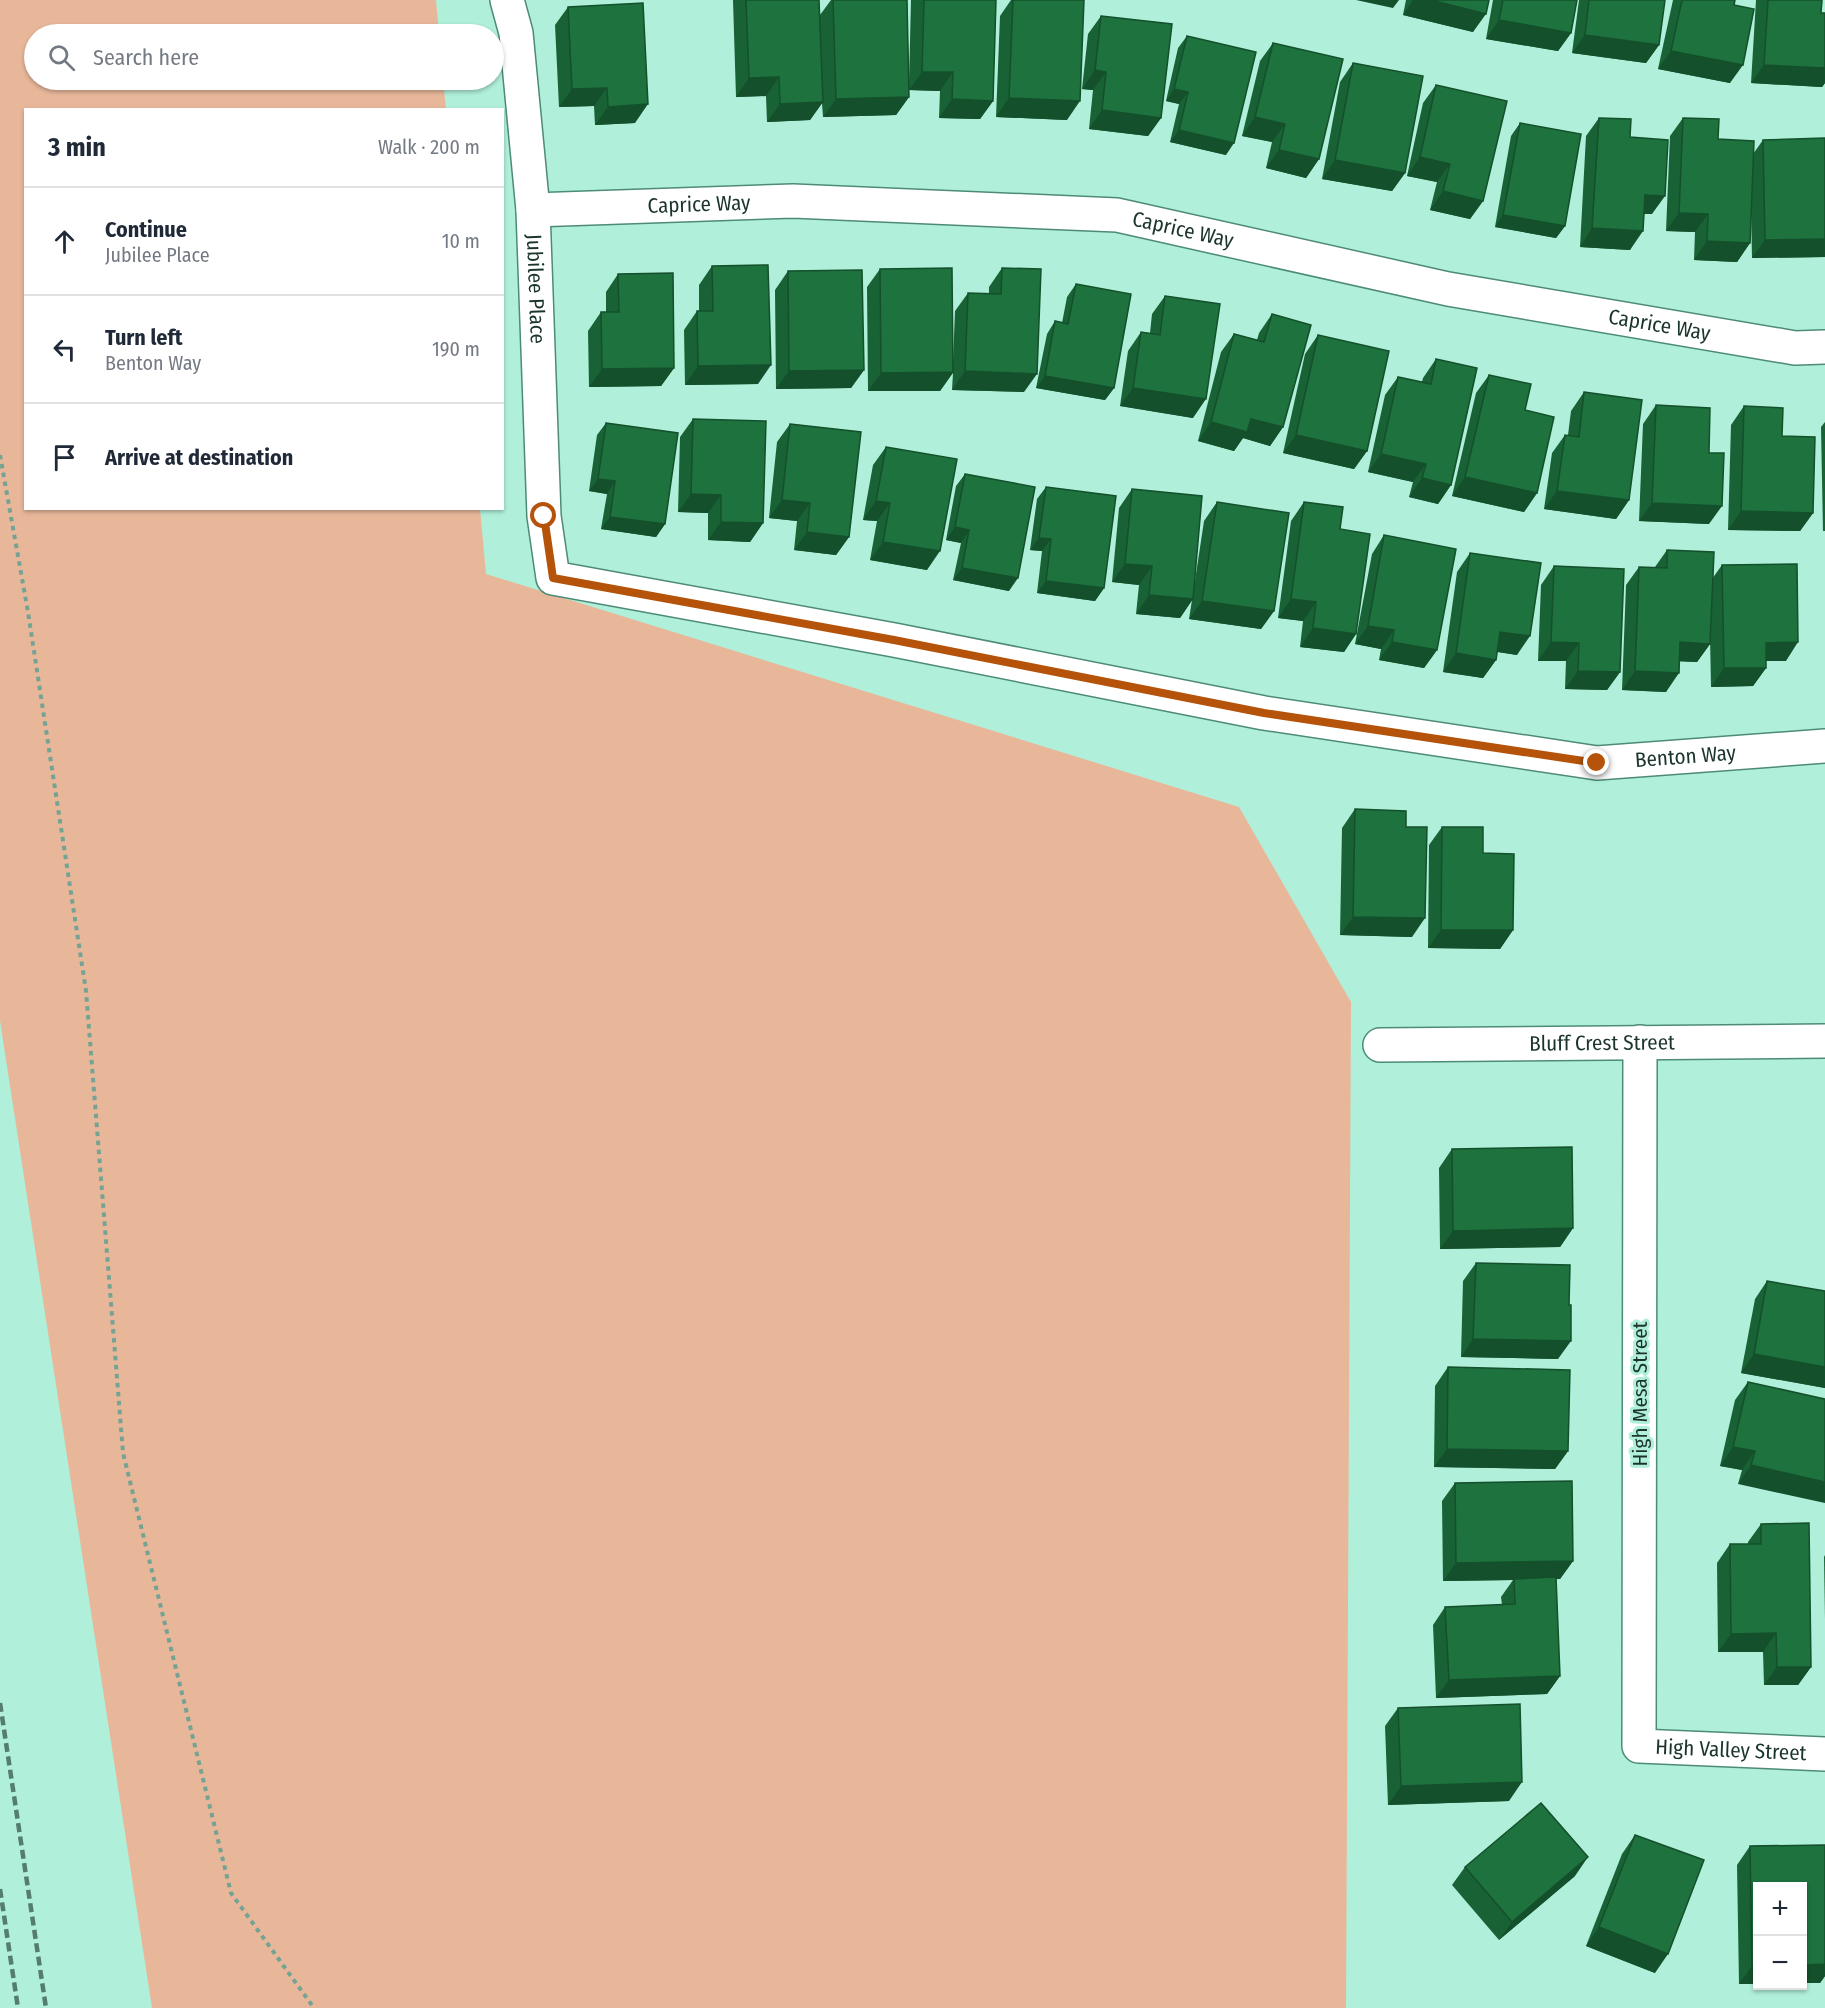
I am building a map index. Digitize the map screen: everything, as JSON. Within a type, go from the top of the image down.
[{"type":"street","name":"Jubilee Place","points":[[507,0],[516,33],[533,210],[544,516],[553,578]]},
{"type":"street","name":"Caprice Way","points":[[533,210],[793,201],[1117,215],[1448,289],[1795,348],[1825,347]]},
{"type":"street","name":"Benton Way","points":[[553,578],[894,640],[1264,713],[1597,763],[1825,746]]},
{"type":"street","name":"Bluff Crest Street","points":[[1380,1045],[1825,1041]]},
{"type":"street","name":"High Mesa Street","points":[[1639,1746],[1640,1042]]},
{"type":"street","name":"High Valley Street","points":[[1639,1746],[1825,1754]]},
{"type":"path","points":[[0,455],[28,612],[86,991],[123,1453],[231,1893],[314,2008]]},
{"type":"shaded area","points":[[0,0],[436,0],[438,24],[24,24],[24,90],[444,90],[446,108],[24,108],[24,510],[480,510],[486,574],[1239,807],[1351,1002],[1346,2008],[152,2008],[0,1021]]},
{"type":"building","points":[[746,0],[819,0],[823,102],[780,104],[779,77],[749,78]]},
{"type":"building","points":[[833,0],[907,0],[909,97],[836,99]]},
{"type":"building","points":[[924,0],[996,0],[993,101],[952,99],[953,72],[922,72]]},
{"type":"building","points":[[1013,0],[1084,0],[1080,101],[1009,98]]},
{"type":"building","points":[[1431,0],[1489,0],[1486,14]]},
{"type":"building","points":[[1503,0],[1577,0],[1571,33],[1499,20]]},
{"type":"building","points":[[1589,0],[1665,0],[1659,45],[1585,35]]},
{"type":"building","points":[[1682,0],[1735,0],[1734,5],[1754,9],[1743,65],[1671,51]]},
{"type":"building","points":[[1768,0],[1822,0],[1821,13],[1825,13],[1825,68],[1764,65]]},
{"type":"building","points":[[643,3],[648,104],[608,107],[607,88],[572,89],[568,7]]},
{"type":"building","points":[[1101,16],[1172,24],[1161,118],[1102,110],[1106,72],[1095,70]]},
{"type":"building","points":[[1187,36],[1256,52],[1234,143],[1179,130],[1188,92],[1174,89]]},
{"type":"building","points":[[1273,43],[1343,59],[1319,159],[1279,150],[1285,124],[1255,117]]},
{"type":"building","points":[[1353,63],[1423,76],[1405,173],[1335,160]]},
{"type":"building","points":[[1436,85],[1507,101],[1483,201],[1443,191],[1450,164],[1420,157]]},
{"type":"building","points":[[1599,118],[1631,119],[1630,137],[1668,140],[1665,196],[1645,195],[1643,231],[1592,228]]},
{"type":"building","points":[[1683,118],[1719,119],[1718,139],[1754,141],[1750,243],[1707,241],[1708,214],[1679,213]]},
{"type":"building","points":[[1520,123],[1581,134],[1565,226],[1503,215]]},
{"type":"building","points":[[1825,138],[1825,239],[1765,240],[1763,140]]},
{"type":"building","points":[[768,265],[771,365],[698,366],[697,311],[713,311],[712,266]]},
{"type":"building","points":[[952,268],[953,372],[881,373],[880,269]]},
{"type":"building","points":[[1002,268],[1041,269],[1037,374],[965,371],[968,293],[1001,294]]},
{"type":"building","points":[[862,270],[864,370],[789,371],[788,271]]},
{"type":"building","points":[[673,273],[674,368],[602,369],[601,312],[619,312],[618,274]]},
{"type":"building","points":[[1076,284],[1131,294],[1114,388],[1045,376],[1055,321],[1068,324]]},
{"type":"building","points":[[1165,296],[1220,304],[1206,399],[1133,388],[1141,332],[1160,335]]},
{"type":"building","points":[[1272,314],[1311,325],[1283,427],[1251,419],[1247,432],[1211,422],[1234,334],[1264,342]]},
{"type":"building","points":[[1318,335],[1389,351],[1367,451],[1296,435]]},
{"type":"building","points":[[1436,359],[1477,368],[1451,485],[1422,478],[1426,464],[1381,454],[1398,377],[1431,384]]},
{"type":"building","points":[[1489,375],[1531,384],[1525,410],[1554,417],[1537,493],[1465,477]]},
{"type":"building","points":[[1584,392],[1642,400],[1629,500],[1557,491],[1565,435],[1579,437]]},
{"type":"building","points":[[1656,405],[1710,408],[1709,453],[1724,453],[1722,506],[1652,503]]},
{"type":"building","points":[[1744,406],[1783,408],[1782,436],[1815,437],[1813,513],[1741,511]]},
{"type":"building","points":[[693,419],[766,421],[763,523],[721,522],[721,495],[691,494]]},
{"type":"building","points":[[606,423],[678,433],[665,524],[610,517],[615,481],[598,479]]},
{"type":"building","points":[[790,424],[861,432],[849,537],[807,532],[810,503],[782,500]]},
{"type":"building","points":[[886,447],[957,459],[940,551],[883,542],[890,503],[876,501]]},
{"type":"building","points":[[965,474],[1035,487],[1018,578],[962,568],[969,530],[955,527]]},
{"type":"building","points":[[1046,487],[1116,496],[1104,588],[1046,581],[1051,539],[1039,538]]},
{"type":"building","points":[[1132,489],[1202,496],[1193,599],[1149,595],[1152,566],[1125,564]]},
{"type":"building","points":[[1217,502],[1289,513],[1274,611],[1202,601]]},
{"type":"building","points":[[1304,502],[1343,507],[1340,529],[1370,534],[1356,634],[1313,628],[1316,602],[1291,599]]},
{"type":"building","points":[[1384,535],[1456,549],[1437,650],[1392,642],[1394,630],[1368,626]]},
{"type":"building","points":[[1667,550],[1714,552],[1710,644],[1680,642],[1679,673],[1635,671],[1639,567],[1667,568]]},
{"type":"building","points":[[1470,553],[1541,563],[1530,636],[1500,632],[1496,660],[1456,653]]},
{"type":"building","points":[[1797,564],[1798,642],[1766,643],[1766,668],[1724,668],[1722,565]]},
{"type":"building","points":[[1554,566],[1624,569],[1620,672],[1578,671],[1579,643],[1551,642]]},
{"type":"building","points":[[1355,809],[1406,811],[1406,827],[1427,827],[1425,918],[1353,917]]},
{"type":"building","points":[[1442,827],[1483,827],[1483,853],[1514,854],[1513,930],[1441,930]]},
{"type":"building","points":[[1572,1147],[1573,1228],[1453,1231],[1452,1149]]},
{"type":"building","points":[[1476,1263],[1570,1265],[1571,1341],[1473,1339]]},
{"type":"building","points":[[1767,1281],[1825,1291],[1825,1367],[1754,1354]]},
{"type":"building","points":[[1448,1367],[1570,1370],[1568,1451],[1447,1449]]},
{"type":"building","points":[[1748,1382],[1825,1399],[1825,1482],[1751,1465],[1755,1451],[1733,1447]]},
{"type":"building","points":[[1572,1481],[1573,1561],[1456,1563],[1455,1483]]},
{"type":"building","points":[[1809,1523],[1811,1667],[1777,1667],[1776,1633],[1731,1634],[1730,1544],[1761,1544],[1761,1524]]},
{"type":"building","points":[[1556,1577],[1560,1676],[1449,1680],[1445,1607],[1515,1604],[1514,1579]]},
{"type":"building","points":[[1520,1704],[1522,1782],[1401,1786],[1398,1708]]},
{"type":"building","points":[[1541,1803],[1588,1857],[1512,1922],[1465,1867]]},
{"type":"building","points":[[1635,1835],[1704,1860],[1668,1954],[1599,1927]]},
{"type":"building","points":[[1825,1845],[1825,1964],[1807,1965],[1807,1882],[1753,1882],[1752,1966],[1750,1846]]},
{"type":"railway","points":[[0,1703],[46,2008]]},
{"type":"railway","points":[[0,1889],[18,2008]]},
{"type":"route","points":[[544,516],[553,578],[894,640],[1264,713],[1597,763]]}]
